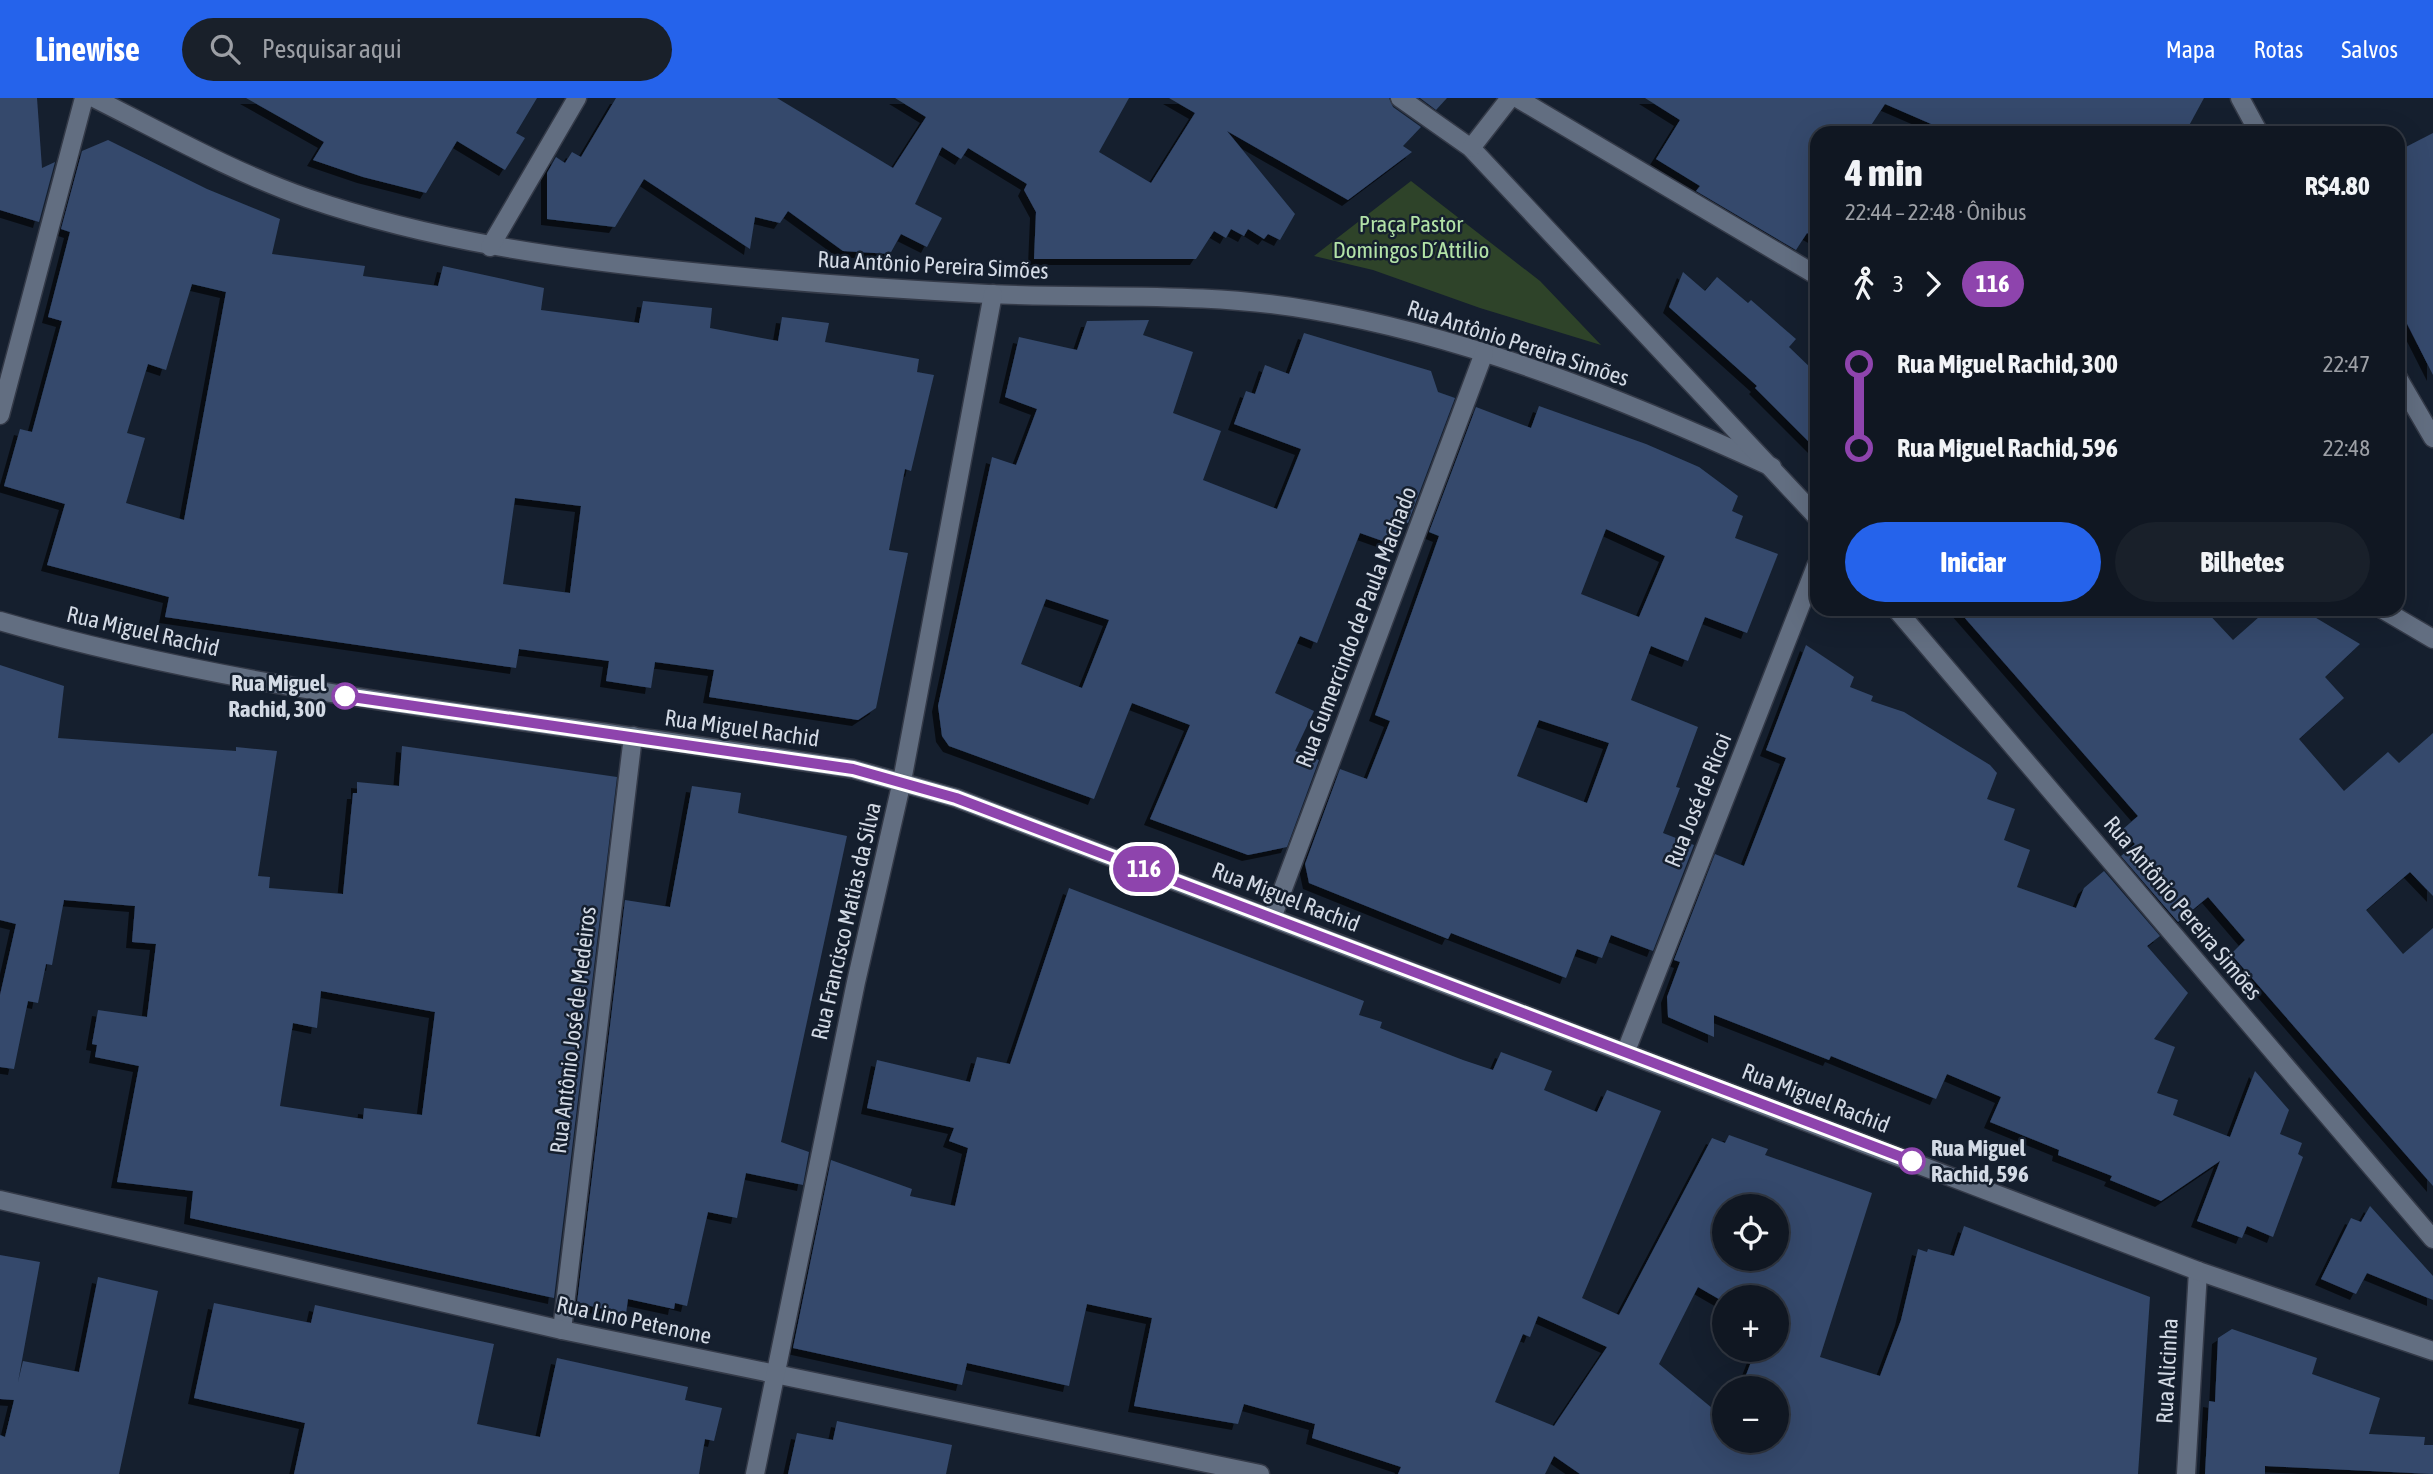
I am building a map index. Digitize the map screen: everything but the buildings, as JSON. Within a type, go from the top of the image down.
[{"type":"street","points":[[0,415],[84,98]]},
{"type":"street","name":"Rua Antônio Pereira Simões","points":[[94,98],[208,157],[307,198],[406,227],[490,247],[597,263],[788,282],[993,295],[1228,299],[1323,312],[1399,329],[1484,353],[1685,427],[1772,467]]},
{"type":"street","points":[[490,247],[577,98]]},
{"type":"street","name":"Rua Antônio Pereira Simões","points":[[1400,98],[1471,148],[1810,509]]},
{"type":"street","points":[[1471,148],[1510,98]]},
{"type":"street","points":[[1517,98],[1810,271]]},
{"type":"street","points":[[2243,99],[2256,126]]},
{"type":"street","name":"Rua Francisco Matias da Silva","points":[[755,1474],[856,982],[902,782],[993,295]]},
{"type":"street","name":"Rua Gumercindo de Paula Machado","points":[[1272,918],[1484,353]]},
{"type":"street","points":[[2405,390],[2433,438]]},
{"type":"street","name":"Rua José de Ricoi","points":[[1626,1051],[1810,581]]},
{"type":"street","name":"Rua Antônio Pereira Simões","points":[[1902,616],[2433,1239]]},
{"type":"street","points":[[2394,616],[2433,639]]},
{"type":"street","name":"Rua Miguel Rachid","points":[[0,621],[90,647],[225,675],[393,704],[853,769],[956,798],[2198,1271],[2433,1351]]},
{"type":"street","name":"Rua Antônio José de Medeiros","points":[[562,1330],[633,736]]},
{"type":"street","name":"Rua Lino Petenone","points":[[0,1200],[562,1330],[1260,1474]]},
{"type":"street","name":"Rua Alicinha","points":[[2186,1474],[2198,1271]]},
{"type":"green space","name":"Praça Pastor Domingos D´Attilio","points":[[1411,181],[1540,281],[1601,345],[1480,308],[1373,270],[1314,256]]},
{"type":"bus line","name":"116","points":[[345,696],[853,769],[956,798],[1912,1161]]},
{"type":"place","name":"Rua Miguel Rachid, 300","points":[[345,696]]},
{"type":"place","name":"Rua Miguel Rachid, 596","points":[[1912,1161]]}]
